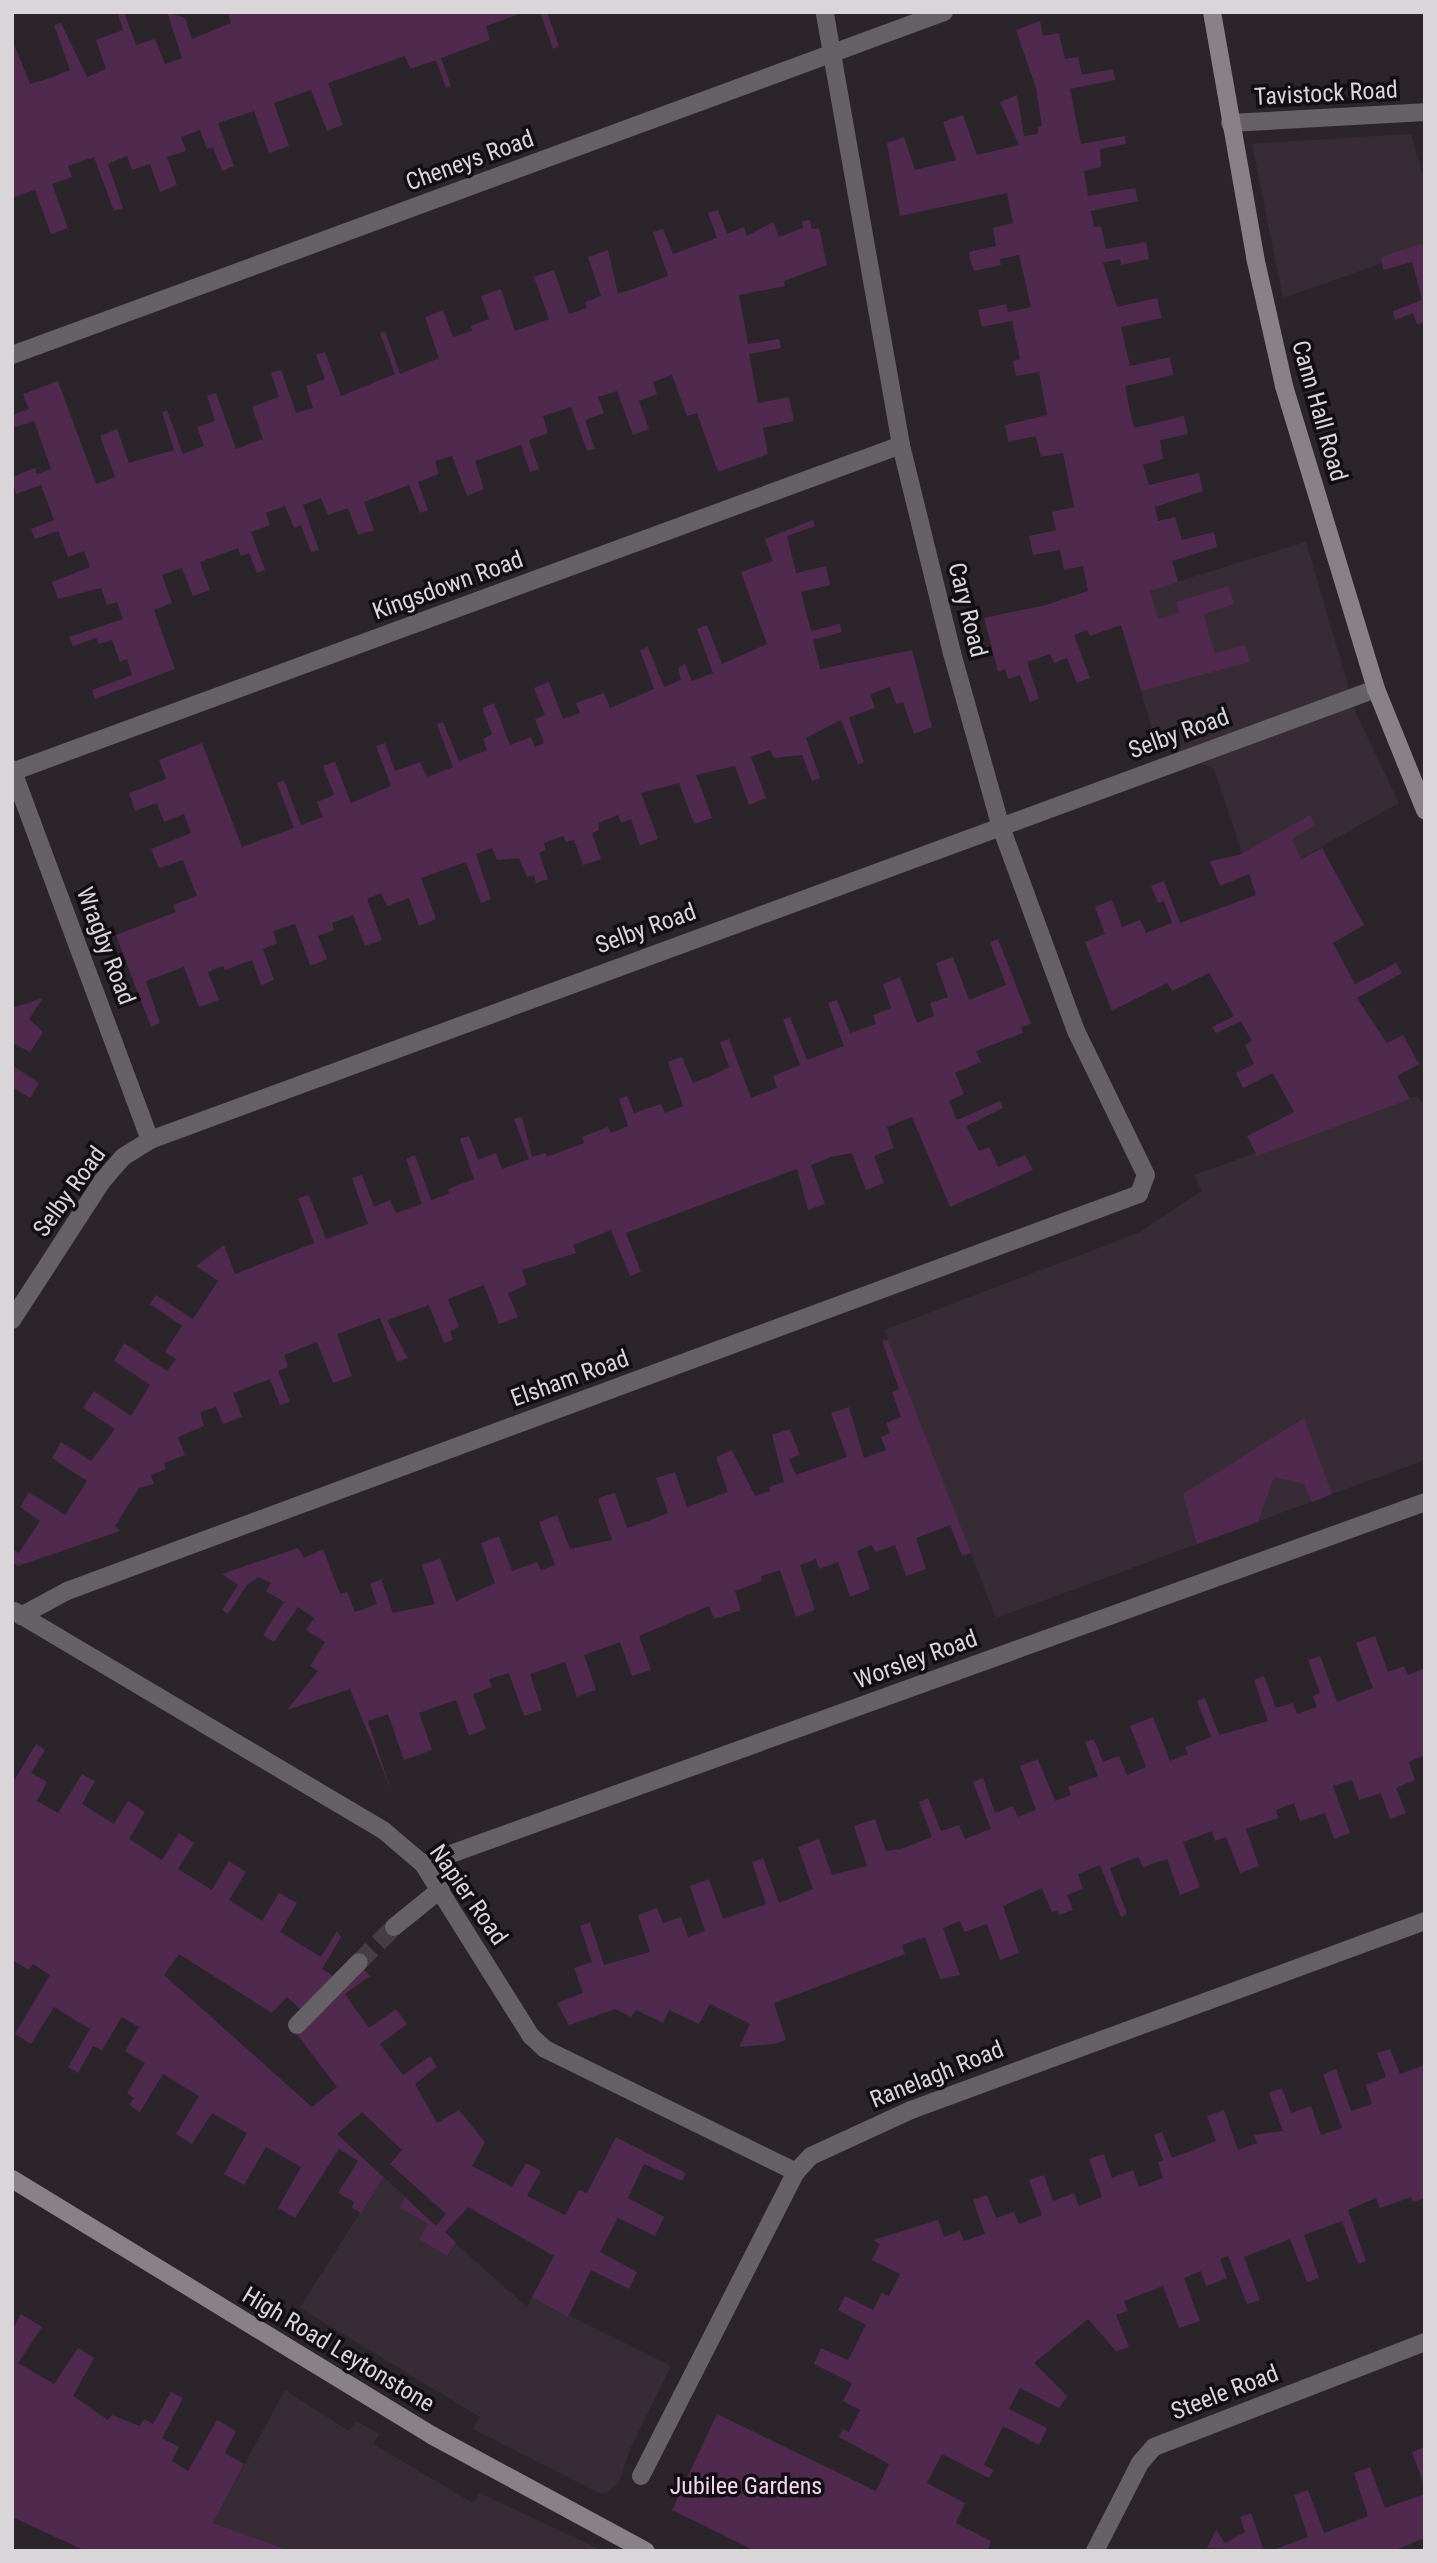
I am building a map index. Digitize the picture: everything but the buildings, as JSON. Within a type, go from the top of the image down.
[{"type":"street","name":"Cary Road","points":[[825,12],[901,445],[1000,824],[1076,1031],[1140,1159],[1146,1175],[1139,1194]]},
{"type":"street","name":"Cheneys Road","points":[[12,355],[944,12]]},
{"type":"street","name":"Cann Hall Road","points":[[1212,12],[1230,124],[1284,386],[1376,689],[1425,810]]},
{"type":"street","name":"Tavistock Road","points":[[1230,124],[1425,112]]},
{"type":"street","name":"Kingsdown Road","points":[[13,771],[901,445]]},
{"type":"street","name":"Selby Road","points":[[12,1320],[103,1181],[123,1157],[150,1140],[1000,824],[1376,689]]},
{"type":"street","name":"Wragby Road","points":[[13,771],[150,1140]]},
{"type":"street","name":"Elsham Road","points":[[17,1613],[66,1591],[1139,1194]]},
{"type":"street","name":"Worsley Road","points":[[423,1864],[1425,1502]]},
{"type":"street","name":"Napier Road","points":[[17,1613],[383,1830],[423,1864],[531,2036],[545,2049],[796,2172]]},
{"type":"street","points":[[394,1927],[441,1889]]},
{"type":"street","name":"Ranelagh Road","points":[[641,2476],[796,2172],[820,2151],[911,2110],[1425,1921]]},
{"type":"street","points":[[297,2025],[359,1962]]},
{"type":"street","name":"High Road Leytonstone","points":[[12,2179],[433,2435],[646,2551]]},
{"type":"street","name":"Steele Road","points":[[1095,2551],[1154,2447],[1425,2342]]},
{"type":"shaded area","points":[[1411,134],[1425,182],[1425,248],[1283,298],[1252,144]]},
{"type":"shaded area","points":[[1306,542],[1357,716],[1399,803],[1253,885],[1214,769],[1156,743],[1141,691],[1171,682],[1144,592]]},
{"type":"shaded area","points":[[1417,1096],[1425,1107],[1425,1460],[996,1618],[884,1330],[1138,1233],[1202,1191],[1194,1175]]},
{"type":"shaded area","points":[[382,2178],[527,2307],[532,2297],[671,2366],[630,2449],[619,2482],[608,2492],[599,2493],[473,2429],[480,2417],[300,2308]]},
{"type":"shaded area","points":[[285,2390],[349,2431],[356,2421],[379,2434],[373,2444],[473,2503],[480,2493],[603,2551],[291,2551],[213,2523]]},
{"type":"green space","points":[[117,12],[124,12],[136,45],[155,39],[165,64],[182,58],[167,12],[185,18],[192,39],[231,23],[228,12],[524,12],[486,26],[490,40],[441,58],[451,86],[446,88],[436,60],[410,69],[405,56],[328,83],[343,125],[327,131],[311,90],[274,103],[289,146],[269,153],[254,111],[218,123],[234,166],[222,171],[213,147],[207,149],[200,130],[181,137],[186,151],[167,157],[177,185],[160,192],[150,164],[132,170],[127,156],[108,164],[123,208],[114,211],[94,157],[68,166],[72,177],[52,184],[68,228],[51,234],[35,190],[12,198],[12,39],[30,84],[50,78],[70,70],[54,25],[61,23],[87,77],[106,69],[96,40],[123,30]]},
{"type":"green space","points":[[540,12],[547,12],[559,46],[553,49]]},
{"type":"green space","points":[[1040,21],[1043,36],[1059,33],[1065,59],[1078,57],[1082,75],[1113,69],[1115,80],[1070,89],[1081,144],[1125,136],[1126,144],[1100,149],[1101,167],[1084,171],[1088,196],[1135,188],[1138,201],[1091,211],[1094,227],[1101,226],[1106,249],[1146,242],[1149,259],[1121,265],[1120,259],[1103,263],[1117,307],[1157,298],[1162,318],[1121,327],[1130,366],[1170,357],[1173,375],[1125,386],[1129,407],[1134,428],[1184,416],[1188,434],[1160,440],[1163,459],[1143,465],[1149,485],[1199,473],[1203,491],[1155,507],[1158,521],[1175,517],[1182,540],[1214,532],[1217,547],[1172,561],[1178,582],[1150,591],[1158,619],[1180,613],[1176,602],[1229,586],[1234,604],[1204,614],[1209,635],[1215,653],[1245,645],[1250,662],[1141,691],[1121,625],[1090,636],[1087,630],[1074,635],[1090,678],[1077,683],[1067,658],[1054,663],[1050,654],[1027,662],[1039,699],[1030,702],[1020,675],[1008,679],[1005,669],[998,672],[984,618],[1046,605],[1088,591],[1083,566],[1064,570],[1060,550],[1033,555],[1029,536],[1056,530],[1052,512],[1074,507],[1063,453],[1041,457],[1036,436],[1008,442],[1005,425],[1047,415],[1039,372],[1016,376],[1013,361],[1020,359],[1012,321],[982,327],[978,310],[1006,304],[1008,312],[1031,307],[1019,255],[1000,259],[1001,265],[974,271],[970,260],[969,252],[996,246],[993,228],[1013,223],[1007,193],[900,216],[887,143],[904,137],[915,170],[956,160],[943,122],[963,115],[977,155],[1019,145],[1000,102],[1017,95],[1024,136],[1038,134],[1038,127],[1042,126],[1036,88],[1016,30]]},
{"type":"green space","points":[[718,210],[727,234],[744,227],[747,236],[773,222],[779,237],[803,228],[802,221],[810,220],[812,229],[819,228],[827,265],[784,281],[785,286],[739,295],[748,344],[779,339],[781,348],[749,354],[758,403],[789,397],[794,421],[763,428],[768,454],[718,472],[697,413],[687,416],[672,375],[653,382],[657,394],[639,401],[649,429],[633,435],[617,391],[598,397],[604,413],[585,420],[595,449],[587,451],[571,407],[543,416],[548,433],[529,440],[539,469],[530,472],[521,445],[475,461],[484,489],[467,496],[452,456],[435,461],[439,474],[418,482],[428,510],[420,513],[409,485],[364,502],[374,530],[358,535],[348,508],[328,515],[321,498],[303,505],[319,550],[311,552],[301,525],[294,528],[285,506],[266,513],[270,525],[251,532],[265,570],[257,573],[249,553],[241,556],[238,548],[200,562],[210,590],[193,596],[182,568],[162,575],[172,603],[154,610],[175,669],[95,699],[92,690],[132,675],[127,659],[120,662],[112,640],[99,644],[96,638],[73,646],[69,637],[123,619],[117,602],[107,605],[101,588],[58,599],[52,582],[90,567],[84,551],[68,557],[58,531],[35,539],[31,529],[54,520],[41,485],[16,494],[12,477],[35,468],[37,474],[51,469],[34,421],[12,428],[12,415],[29,409],[23,394],[58,381],[96,484],[115,477],[100,436],[117,429],[129,463],[174,450],[162,412],[167,410],[183,454],[204,446],[197,427],[215,421],[207,396],[216,393],[236,449],[263,439],[252,407],[279,397],[271,373],[281,370],[296,413],[313,408],[306,386],[325,379],[316,355],[325,352],[341,396],[395,374],[380,333],[385,331],[400,374],[439,358],[425,317],[443,310],[453,337],[472,331],[471,326],[489,319],[481,296],[501,289],[515,331],[549,319],[534,277],[554,270],[569,314],[587,308],[585,302],[601,296],[588,257],[608,250],[618,294],[641,286],[668,276],[653,232],[663,229],[673,254],[717,238],[708,213]]},
{"type":"green space","points":[[1420,244],[1425,248],[1425,322],[1417,324],[1413,313],[1395,320],[1393,311],[1422,300],[1412,262],[1383,270],[1381,257]]},
{"type":"green space","points":[[813,520],[815,526],[787,536],[796,573],[826,566],[830,585],[801,592],[811,631],[840,624],[842,632],[813,640],[820,669],[912,650],[932,727],[914,734],[903,702],[896,704],[890,687],[870,694],[875,708],[849,717],[864,762],[858,764],[841,720],[806,738],[820,778],[812,781],[802,755],[774,758],[770,750],[751,757],[766,798],[749,805],[735,766],[696,775],[712,818],[694,824],[679,783],[641,793],[658,839],[640,845],[631,819],[621,823],[618,815],[598,823],[599,830],[592,833],[601,859],[583,865],[574,840],[566,842],[563,836],[544,843],[546,850],[539,853],[548,879],[536,883],[534,875],[527,877],[519,858],[497,860],[492,848],[476,854],[491,899],[481,903],[466,862],[421,878],[436,919],[419,926],[409,898],[387,906],[381,893],[367,899],[382,940],[365,946],[353,915],[332,923],[334,930],[318,936],[327,959],[316,964],[310,965],[295,924],[273,931],[277,943],[263,949],[274,980],[261,985],[252,960],[225,970],[223,966],[208,972],[219,1000],[199,1007],[184,967],[146,981],[160,1023],[151,1027],[116,935],[176,912],[173,905],[197,896],[183,860],[159,868],[151,849],[191,833],[184,814],[164,822],[157,803],[135,811],[129,793],[166,779],[159,760],[202,743],[242,847],[294,828],[277,783],[284,780],[301,825],[323,817],[317,802],[334,795],[323,766],[335,762],[351,803],[391,786],[376,746],[385,743],[395,771],[420,762],[427,777],[453,767],[437,724],[443,722],[459,761],[487,750],[483,739],[492,734],[482,708],[494,703],[510,745],[531,737],[535,747],[544,743],[535,719],[545,715],[534,688],[549,682],[563,719],[580,713],[576,703],[604,693],[610,708],[654,689],[640,650],[648,647],[664,687],[681,680],[678,668],[685,664],[692,681],[713,673],[697,629],[707,625],[722,664],[767,644],[741,572],[773,561],[765,539]]},
{"type":"green space","points":[[1310,815],[1315,825],[1292,839],[1301,859],[1322,848],[1364,925],[1333,943],[1355,984],[1396,963],[1402,973],[1357,998],[1387,1043],[1403,1035],[1419,1064],[1397,1076],[1410,1099],[1257,1156],[1247,1136],[1294,1112],[1273,1073],[1243,1088],[1236,1073],[1254,1064],[1245,1045],[1252,1041],[1241,1021],[1216,1033],[1212,1027],[1234,1016],[1209,973],[1172,991],[1167,983],[1112,1011],[1085,942],[1105,934],[1095,907],[1112,900],[1122,927],[1140,920],[1146,933],[1172,923],[1164,901],[1158,903],[1151,886],[1164,881],[1180,923],[1256,895],[1249,874],[1220,886],[1210,861],[1239,855]]},
{"type":"green space","points":[[998,939],[1031,1024],[1021,1027],[1023,1033],[976,1051],[981,1062],[955,1073],[964,1094],[949,1101],[957,1120],[1000,1101],[1003,1108],[966,1126],[979,1151],[989,1147],[998,1167],[1025,1155],[1033,1170],[950,1207],[912,1117],[887,1127],[894,1148],[874,1156],[884,1183],[866,1190],[852,1153],[831,1157],[811,1165],[825,1204],[808,1210],[797,1169],[626,1233],[641,1272],[630,1276],[611,1230],[573,1245],[576,1253],[522,1270],[527,1285],[508,1293],[518,1317],[499,1324],[484,1285],[448,1299],[459,1327],[450,1331],[453,1340],[444,1343],[429,1305],[387,1320],[408,1358],[397,1362],[380,1318],[337,1334],[352,1376],[333,1383],[317,1342],[284,1355],[288,1367],[278,1371],[290,1402],[280,1405],[270,1379],[233,1393],[242,1417],[223,1424],[216,1407],[200,1412],[204,1426],[178,1437],[185,1455],[164,1463],[166,1469],[151,1475],[154,1484],[139,1488],[115,1526],[120,1531],[18,1566],[12,1562],[12,1549],[19,1553],[40,1521],[20,1507],[29,1492],[65,1515],[87,1481],[52,1458],[61,1442],[91,1461],[115,1429],[83,1408],[94,1391],[131,1416],[150,1385],[114,1361],[124,1343],[167,1371],[176,1359],[165,1352],[182,1326],[150,1304],[156,1295],[193,1319],[218,1281],[196,1266],[224,1245],[235,1274],[314,1243],[298,1198],[309,1195],[326,1239],[368,1224],[352,1178],[362,1175],[374,1207],[390,1200],[396,1213],[422,1204],[406,1159],[415,1155],[431,1200],[449,1194],[448,1189],[474,1179],[460,1139],[469,1136],[478,1160],[496,1153],[502,1169],[529,1159],[514,1119],[522,1117],[532,1157],[545,1153],[547,1157],[584,1143],[582,1137],[608,1127],[611,1133],[628,1126],[619,1099],[627,1096],[634,1113],[661,1104],[665,1113],[683,1106],[668,1062],[682,1057],[693,1083],[729,1067],[720,1042],[729,1039],[751,1098],[777,1088],[773,1076],[800,1065],[783,1020],[790,1017],[807,1060],[844,1046],[828,1003],[837,1000],[850,1033],[876,1024],[873,1015],[891,1008],[883,984],[900,977],[917,1023],[934,1016],[930,1003],[948,997],[936,963],[953,957],[969,1000],[1006,985],[990,942]]},
{"type":"green space","points":[[43,998],[29,1019],[43,1032],[30,1052],[12,1043],[12,1008]]},
{"type":"green space","points":[[12,1065],[39,1083],[30,1098],[12,1087]]},
{"type":"green space","points":[[888,1340],[971,1553],[962,1556],[950,1525],[916,1538],[926,1569],[906,1576],[895,1545],[875,1552],[872,1545],[857,1551],[870,1589],[850,1597],[838,1562],[819,1569],[816,1559],[800,1565],[815,1610],[796,1617],[780,1570],[761,1576],[762,1581],[735,1591],[741,1610],[714,1619],[709,1606],[639,1636],[651,1670],[632,1676],[620,1642],[584,1655],[596,1690],[577,1697],[565,1662],[530,1674],[542,1710],[524,1716],[509,1673],[489,1679],[492,1687],[473,1694],[486,1729],[469,1736],[456,1700],[419,1713],[432,1750],[404,1760],[388,1714],[368,1721],[391,1790],[350,1689],[287,1710],[318,1671],[310,1666],[325,1642],[306,1630],[314,1618],[298,1607],[274,1642],[263,1635],[284,1602],[266,1591],[271,1583],[259,1577],[247,1585],[228,1614],[222,1610],[238,1585],[222,1574],[298,1548],[304,1558],[323,1549],[340,1594],[347,1592],[355,1612],[377,1604],[370,1584],[381,1579],[393,1613],[435,1604],[422,1565],[440,1558],[456,1601],[495,1583],[481,1543],[499,1536],[512,1571],[537,1562],[541,1570],[555,1565],[539,1522],[557,1515],[570,1549],[612,1540],[598,1499],[604,1496],[615,1493],[627,1528],[648,1521],[668,1513],[656,1478],[675,1472],[687,1507],[728,1492],[716,1457],[732,1450],[755,1496],[770,1491],[769,1487],[784,1482],[772,1435],[790,1429],[800,1455],[789,1459],[796,1475],[847,1457],[831,1413],[849,1407],[864,1458],[886,1450],[881,1437],[890,1433],[886,1423],[901,1417],[892,1392],[899,1389],[882,1341]]},
{"type":"green space","points":[[1304,1418],[1332,1494],[1312,1502],[1304,1484],[1274,1477],[1258,1522],[1197,1544],[1183,1494]]},
{"type":"green space","points":[[1375,1636],[1388,1672],[1404,1666],[1408,1675],[1425,1668],[1425,1755],[1409,1762],[1415,1780],[1396,1788],[1406,1813],[1390,1819],[1381,1793],[1359,1800],[1352,1780],[1333,1786],[1350,1833],[1334,1839],[1325,1813],[1300,1821],[1294,1803],[1276,1810],[1278,1818],[1246,1829],[1259,1866],[1240,1873],[1226,1837],[1215,1841],[1212,1831],[1183,1842],[1200,1887],[1180,1895],[1167,1859],[1143,1867],[1138,1857],[1110,1868],[1127,1914],[1121,1917],[1100,1865],[1078,1874],[1083,1889],[1067,1895],[1073,1910],[1059,1915],[1058,1910],[1052,1912],[1042,1888],[1003,1906],[1019,1953],[1000,1960],[987,1924],[964,1932],[960,1921],[943,1928],[960,1975],[940,1979],[925,1937],[902,1945],[905,1954],[774,2003],[786,2040],[774,2044],[739,2047],[750,2024],[710,2004],[699,2024],[669,2010],[663,2023],[636,2010],[631,2017],[615,2009],[569,2025],[557,2003],[583,1993],[574,1968],[592,1962],[580,1926],[590,1922],[604,1965],[650,1952],[638,1915],[657,1908],[663,1923],[681,1917],[688,1937],[705,1931],[690,1886],[709,1879],[723,1919],[766,1904],[752,1862],[763,1858],[779,1903],[813,1889],[798,1847],[819,1839],[832,1875],[867,1866],[854,1826],[875,1819],[886,1851],[901,1849],[932,1837],[919,1802],[928,1798],[941,1831],[959,1825],[965,1839],[991,1829],[973,1782],[983,1778],[995,1813],[1013,1806],[1018,1817],[1036,1810],[1020,1766],[1038,1759],[1055,1801],[1071,1795],[1068,1787],[1098,1776],[1085,1742],[1094,1739],[1103,1762],[1119,1756],[1127,1775],[1146,1767],[1130,1726],[1153,1717],[1170,1761],[1188,1754],[1185,1747],[1211,1737],[1197,1701],[1205,1698],[1219,1735],[1268,1721],[1254,1680],[1264,1676],[1276,1708],[1293,1703],[1297,1714],[1317,1707],[1313,1696],[1320,1693],[1308,1660],[1320,1656],[1337,1702],[1373,1688],[1356,1643]]},
{"type":"green space","points":[[36,1744],[45,1750],[31,1773],[47,1782],[37,1801],[58,1813],[82,1774],[95,1781],[82,1804],[114,1824],[128,1801],[145,1812],[129,1839],[162,1860],[179,1833],[194,1843],[178,1869],[212,1890],[229,1861],[246,1872],[229,1900],[262,1921],[279,1893],[297,1903],[280,1932],[321,1957],[337,1931],[341,1937],[322,1969],[333,1976],[302,2011],[287,1997],[272,2013],[179,1954],[164,1975],[312,2107],[337,2087],[296,2033],[364,1969],[370,1976],[345,1994],[369,2028],[396,2009],[407,2024],[380,2044],[403,2075],[430,2056],[437,2067],[415,2084],[437,2123],[459,2110],[485,2142],[472,2166],[512,2187],[526,2163],[532,2166],[541,2171],[527,2196],[565,2215],[579,2190],[587,2193],[616,2137],[686,2173],[682,2181],[644,2164],[628,2198],[664,2217],[655,2236],[618,2218],[600,2252],[637,2272],[629,2289],[591,2270],[568,2317],[532,2297],[554,2256],[468,2207],[445,2232],[456,2242],[447,2256],[419,2239],[428,2224],[399,2207],[405,2198],[383,2178],[361,2213],[352,2208],[354,2202],[338,2193],[358,2161],[339,2149],[295,2218],[278,2208],[301,2167],[266,2147],[244,2185],[224,2174],[247,2133],[212,2113],[192,2144],[176,2134],[199,2096],[163,2074],[140,2112],[129,2105],[134,2098],[127,2093],[145,2063],[125,2051],[139,2027],[122,2017],[102,2050],[93,2046],[78,2073],[68,2067],[90,2029],[54,2007],[31,2044],[15,2034],[50,1975],[33,1964],[29,1970],[12,1960],[12,1784]],"holes":[[[362,2112],[402,2150],[390,2164],[446,2214],[436,2226],[337,2134]]]},
{"type":"green space","name":"Jubilee Gardens","points":[[1390,2049],[1400,2074],[1425,2065],[1425,2198],[1413,2202],[1411,2197],[1380,2208],[1376,2198],[1348,2210],[1366,2261],[1358,2264],[1342,2221],[1304,2235],[1319,2278],[1307,2282],[1290,2239],[1244,2257],[1260,2300],[1247,2304],[1228,2256],[1220,2259],[1227,2278],[1206,2286],[1201,2271],[1184,2278],[1200,2321],[1179,2328],[1163,2286],[1124,2301],[1128,2311],[1116,2315],[1129,2347],[1116,2351],[1088,2319],[1034,2363],[1067,2396],[1059,2408],[1020,2388],[1009,2409],[1047,2428],[1039,2445],[1003,2426],[984,2465],[994,2470],[989,2478],[942,2454],[927,2483],[965,2503],[956,2523],[991,2541],[988,2551],[755,2551],[672,2510],[717,2414],[876,2491],[889,2464],[839,2437],[843,2429],[849,2432],[860,2410],[843,2401],[852,2383],[814,2364],[821,2348],[848,2360],[866,2325],[838,2310],[845,2296],[873,2310],[882,2293],[889,2296],[900,2274],[872,2260],[880,2244],[873,2240],[938,2220],[944,2237],[960,2231],[964,2241],[985,2234],[973,2200],[987,2195],[996,2218],[1014,2212],[1019,2224],[1042,2215],[1029,2180],[1044,2175],[1053,2201],[1074,2193],[1079,2206],[1102,2197],[1089,2159],[1104,2154],[1112,2178],[1133,2170],[1139,2187],[1163,2178],[1158,2162],[1163,2160],[1154,2135],[1162,2132],[1172,2158],[1216,2141],[1207,2116],[1224,2110],[1238,2150],[1257,2143],[1254,2135],[1283,2131],[1269,2093],[1282,2088],[1291,2113],[1311,2106],[1321,2135],[1342,2128],[1323,2074],[1336,2069],[1351,2111],[1372,2104],[1366,2085],[1386,2077],[1377,2053]]},
{"type":"green space","points":[[21,2314],[42,2327],[18,2363],[54,2384],[78,2348],[94,2358],[73,2396],[108,2420],[112,2415],[140,2426],[144,2419],[153,2424],[171,2392],[183,2398],[162,2438],[179,2447],[172,2461],[188,2471],[217,2420],[236,2431],[225,2453],[244,2464],[213,2523],[291,2551],[86,2551],[12,2517],[12,2330]]},
{"type":"green space","points":[[1425,2447],[1425,2488],[1412,2452]]},
{"type":"green space","points":[[1370,2467],[1385,2508],[1425,2494],[1425,2538],[1393,2551],[1270,2551],[1308,2537],[1294,2495],[1308,2490],[1324,2533],[1368,2516],[1354,2473]]},
{"type":"green space","points":[[1251,2513],[1264,2551],[1207,2548],[1216,2530],[1225,2543],[1245,2532],[1240,2517]]},
{"type":"tunnel","points":[[359,1962],[394,1927]]}]
